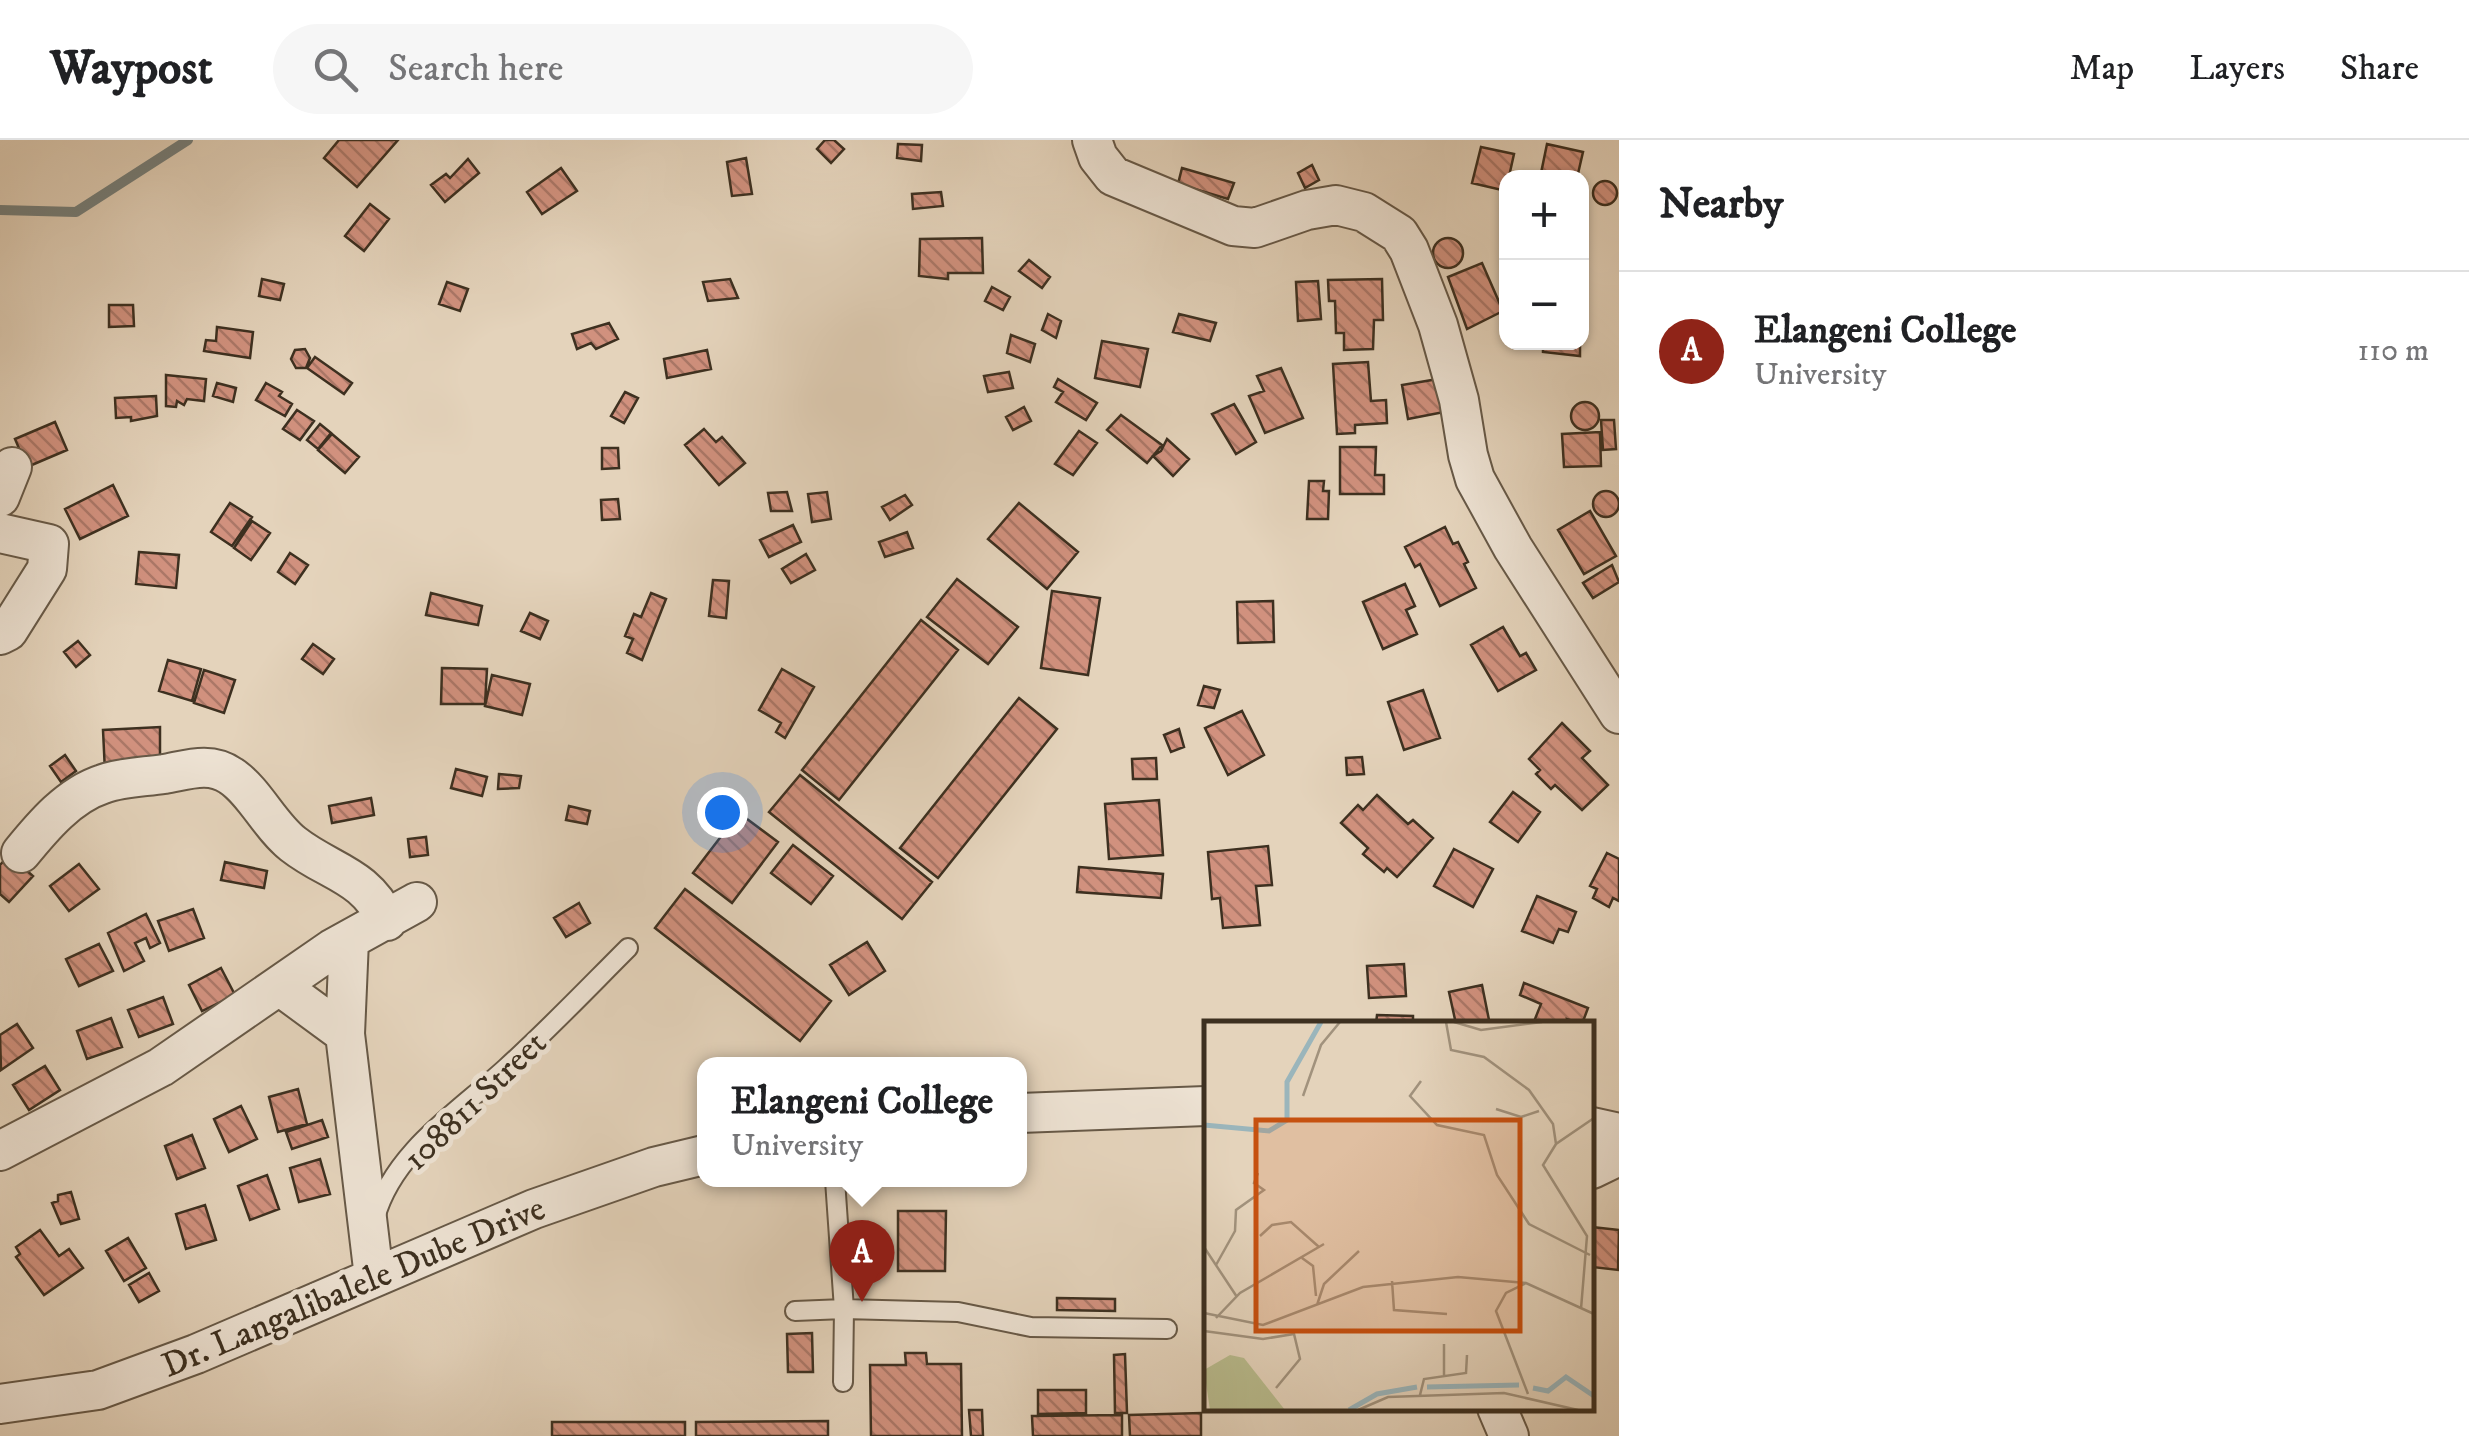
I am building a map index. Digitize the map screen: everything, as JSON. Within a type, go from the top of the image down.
[{"type":"street","points":[[1092,140],[1098,157],[1113,176],[1233,226],[1255,228],[1307,210],[1336,205],[1364,212],[1399,234],[1438,325],[1475,479],[1619,714]]},
{"type":"street","points":[[0,532],[49,544],[47,568],[8,630],[0,635]]},
{"type":"street","points":[[0,1151],[161,1066],[349,940],[402,912],[377,900],[293,844],[270,824],[240,782],[215,768],[99,785],[68,804],[21,852]]},
{"type":"street","points":[[349,940],[345,1034],[374,1278]]},
{"type":"street","points":[[281,986],[345,1034]]},
{"type":"street","points":[[1027,1113],[1204,1106]]},
{"type":"street","points":[[1594,1126],[1619,1132]]},
{"type":"street","points":[[1594,1167],[1619,1156]]},
{"type":"street","name":"Dr. Langalibalele Dube Drive","points":[[0,1404],[98,1390],[196,1354],[534,1208],[654,1167],[697,1157]]},
{"type":"street","points":[[1497,1411],[1508,1436]]},
{"type":"lane","name":"108811 Street","points":[[374,1278],[370,1239],[377,1211],[389,1186],[417,1147],[516,1059],[628,948]]},
{"type":"lane","points":[[835,1187],[844,1309],[843,1382]]},
{"type":"lane","points":[[795,1311],[958,1312],[1031,1327],[1167,1329]]},
{"type":"building","points":[[339,140],[398,140],[357,187],[324,158]]},
{"type":"building","points":[[825,140],[834,140],[844,149],[831,163],[817,149]]},
{"type":"building","points":[[898,144],[922,145],[921,161],[897,158]]},
{"type":"building","points":[[1547,144],[1583,152],[1579,170],[1542,170]]},
{"type":"building","points":[[1481,147],[1514,154],[1510,170],[1499,170],[1499,189],[1472,183]]},
{"type":"building","points":[[746,158],[752,194],[732,196],[727,162]]},
{"type":"building","points":[[468,159],[479,173],[445,202],[431,185],[446,174],[450,178]]},
{"type":"building","points":[[1312,165],[1319,180],[1305,188],[1298,173]]},
{"type":"building","points":[[561,168],[577,191],[542,214],[527,192]]},
{"type":"building","points":[[1182,168],[1234,183],[1228,199],[1178,184]]},
{"type":"building","points":[[1605,181],[1617,193],[1605,205],[1593,193]]},
{"type":"building","points":[[941,192],[943,206],[913,209],[912,194]]},
{"type":"building","points":[[370,204],[389,219],[364,251],[345,236]]},
{"type":"building","points":[[982,238],[983,273],[948,273],[948,279],[919,276],[920,239]]},
{"type":"building","points":[[1448,238],[1459,242],[1463,253],[1459,264],[1448,268],[1437,264],[1433,253],[1437,242]]},
{"type":"building","points":[[1029,260],[1050,277],[1042,288],[1019,271]]},
{"type":"building","points":[[1482,263],[1499,302],[1499,313],[1467,329],[1448,277]]},
{"type":"building","points":[[262,279],[284,284],[280,300],[259,296]]},
{"type":"building","points":[[730,279],[738,298],[708,301],[703,282]]},
{"type":"building","points":[[1382,279],[1383,320],[1374,320],[1373,349],[1344,350],[1344,333],[1336,333],[1335,301],[1329,301],[1328,280]]},
{"type":"building","points":[[1318,281],[1321,319],[1298,321],[1296,282]]},
{"type":"building","points":[[447,282],[468,289],[460,311],[439,304]]},
{"type":"building","points":[[992,287],[1010,297],[1003,310],[985,301]]},
{"type":"building","points":[[109,305],[133,305],[134,326],[109,327]]},
{"type":"building","points":[[1048,314],[1061,321],[1056,338],[1042,330]]},
{"type":"building","points":[[1179,314],[1216,323],[1210,341],[1173,332]]},
{"type":"building","points":[[609,323],[618,339],[596,349],[591,343],[577,349],[572,334]]},
{"type":"building","points":[[217,327],[253,332],[250,358],[204,351],[206,340],[216,341]]},
{"type":"building","points":[[1011,335],[1035,344],[1030,362],[1007,353]]},
{"type":"building","points":[[1102,341],[1148,349],[1140,387],[1095,378]]},
{"type":"building","points":[[305,349],[310,358],[306,368],[296,368],[291,359],[295,350]]},
{"type":"building","points":[[707,350],[711,369],[667,378],[664,359]]},
{"type":"building","points":[[1580,350],[1580,356],[1543,352]]},
{"type":"building","points":[[315,357],[352,383],[344,394],[307,368]]},
{"type":"building","points":[[1368,362],[1371,401],[1386,400],[1387,423],[1355,425],[1355,433],[1337,434],[1333,364]]},
{"type":"building","points":[[1281,368],[1303,418],[1265,433],[1249,396],[1264,391],[1257,376]]},
{"type":"building","points":[[1009,372],[1013,388],[988,392],[984,376]]},
{"type":"building","points":[[166,375],[206,379],[204,401],[187,399],[184,405],[177,401],[176,407],[166,406]]},
{"type":"building","points":[[1058,379],[1097,403],[1086,420],[1056,402],[1063,392],[1054,387]]},
{"type":"building","points":[[1438,379],[1444,412],[1408,419],[1402,385]]},
{"type":"building","points":[[217,383],[236,388],[233,402],[213,396]]},
{"type":"building","points":[[266,383],[282,392],[279,396],[292,404],[285,416],[256,400]]},
{"type":"building","points":[[625,392],[638,398],[624,423],[611,416]]},
{"type":"building","points":[[156,396],[157,416],[131,421],[131,417],[116,418],[115,398]]},
{"type":"building","points":[[1585,402],[1595,406],[1599,416],[1595,426],[1585,430],[1575,426],[1571,416],[1575,406]]},
{"type":"building","points":[[1234,404],[1256,442],[1236,454],[1212,414]]},
{"type":"building","points":[[1024,407],[1031,421],[1013,430],[1006,417]]},
{"type":"building","points":[[297,410],[314,421],[300,440],[283,429]]},
{"type":"building","points":[[1121,415],[1162,445],[1147,463],[1107,430]]},
{"type":"building","points":[[1601,420],[1614,420],[1616,449],[1603,450]]},
{"type":"building","points":[[55,422],[67,450],[27,467],[15,439]]},
{"type":"building","points":[[320,424],[331,433],[318,449],[307,440]]},
{"type":"building","points":[[704,429],[716,442],[722,437],[745,463],[719,485],[685,445]]},
{"type":"building","points":[[1079,431],[1097,443],[1073,475],[1055,464]]},
{"type":"building","points":[[1600,432],[1601,466],[1564,467],[1562,434]]},
{"type":"building","points":[[332,434],[359,457],[345,473],[318,450]]},
{"type":"building","points":[[1167,439],[1189,459],[1173,476],[1153,456]]},
{"type":"building","points":[[1340,447],[1376,447],[1375,475],[1384,475],[1384,494],[1340,494]]},
{"type":"building","points":[[602,448],[618,448],[619,468],[602,469]]},
{"type":"building","points":[[1309,481],[1324,481],[1323,491],[1329,491],[1328,519],[1307,519]]},
{"type":"building","points":[[113,485],[128,516],[80,539],[65,509]]},
{"type":"building","points":[[1606,491],[1615,495],[1619,504],[1615,513],[1606,517],[1597,513],[1593,504],[1597,495]]},
{"type":"building","points":[[787,492],[792,511],[771,511],[768,493]]},
{"type":"building","points":[[827,492],[831,519],[812,522],[808,494]]},
{"type":"building","points":[[905,495],[912,505],[890,520],[882,507]]},
{"type":"building","points":[[618,499],[620,519],[602,520],[601,500]]},
{"type":"building","points":[[230,503],[252,517],[232,546],[211,532]]},
{"type":"building","points":[[1019,503],[1078,552],[1047,589],[988,539]]},
{"type":"building","points":[[1590,511],[1616,556],[1584,574],[1558,530]]},
{"type":"building","points":[[252,521],[270,533],[251,560],[234,548]]},
{"type":"building","points":[[793,525],[801,542],[769,557],[760,540]]},
{"type":"building","points":[[1445,527],[1453,544],[1458,542],[1476,588],[1440,606],[1420,564],[1415,567],[1405,547]]},
{"type":"building","points":[[907,532],[913,548],[885,557],[879,542]]},
{"type":"building","points":[[139,552],[179,555],[176,588],[136,584]]},
{"type":"building","points":[[290,553],[308,565],[295,584],[278,572]]},
{"type":"building","points":[[806,554],[815,570],[791,583],[782,569]]},
{"type":"building","points":[[1612,565],[1619,582],[1593,598],[1583,583]]},
{"type":"building","points":[[957,579],[1018,627],[988,664],[927,617]]},
{"type":"building","points":[[713,580],[729,581],[726,618],[709,616]]},
{"type":"building","points":[[1405,584],[1415,606],[1406,610],[1417,634],[1383,649],[1363,602]]},
{"type":"building","points":[[1052,591],[1100,598],[1088,675],[1041,668]]},
{"type":"building","points":[[431,593],[482,606],[478,625],[426,615]]},
{"type":"building","points":[[651,593],[666,599],[642,660],[627,653],[633,639],[625,636],[634,614],[641,617]]},
{"type":"building","points":[[1273,601],[1274,642],[1238,643],[1237,602]]},
{"type":"building","points":[[530,613],[548,621],[540,639],[521,631]]},
{"type":"building","points":[[921,620],[958,650],[839,800],[802,770]]},
{"type":"building","points":[[1503,627],[1520,656],[1526,653],[1536,670],[1498,691],[1471,645]]},
{"type":"building","points":[[78,641],[90,655],[76,667],[64,652]]},
{"type":"building","points":[[313,644],[334,659],[323,674],[302,659]]},
{"type":"building","points":[[168,660],[201,669],[192,701],[159,691]]},
{"type":"building","points":[[442,668],[487,669],[485,704],[441,704]]},
{"type":"building","points":[[782,669],[814,687],[785,738],[776,732],[781,723],[759,710]]},
{"type":"building","points":[[204,670],[235,680],[224,713],[194,703]]},
{"type":"building","points":[[492,675],[530,684],[522,715],[485,706]]},
{"type":"building","points":[[1204,686],[1220,690],[1214,708],[1198,705]]},
{"type":"building","points":[[1423,690],[1440,738],[1404,750],[1388,702]]},
{"type":"building","points":[[1019,698],[1057,729],[938,878],[900,848]]},
{"type":"building","points":[[1242,711],[1264,755],[1228,775],[1205,728]]},
{"type":"building","points":[[1562,723],[1590,751],[1582,758],[1608,785],[1582,810],[1555,785],[1551,789],[1536,774],[1540,770],[1529,759]]},
{"type":"building","points":[[160,727],[160,770],[105,772],[103,730]]},
{"type":"building","points":[[1179,729],[1184,747],[1171,752],[1164,735]]},
{"type":"building","points":[[65,755],[76,771],[61,782],[50,766]]},
{"type":"building","points":[[1362,757],[1364,774],[1347,775],[1346,758]]},
{"type":"building","points":[[1156,758],[1157,779],[1133,779],[1132,759]]},
{"type":"building","points":[[456,769],[487,777],[482,796],[451,788]]},
{"type":"building","points":[[499,774],[521,776],[519,788],[498,789]]},
{"type":"building","points":[[800,775],[932,882],[902,919],[769,812]]},
{"type":"building","points":[[1513,792],[1540,812],[1518,842],[1490,822]]},
{"type":"building","points":[[1377,795],[1408,824],[1413,820],[1433,838],[1397,877],[1387,868],[1384,872],[1363,854],[1368,848],[1341,823],[1358,805],[1363,810]]},
{"type":"building","points":[[371,798],[374,815],[332,823],[329,806]]},
{"type":"building","points":[[1159,800],[1163,855],[1109,859],[1105,804]]},
{"type":"building","points":[[569,806],[590,811],[587,824],[566,820]]},
{"type":"building","points":[[739,813],[778,842],[732,903],[693,873]]},
{"type":"building","points":[[426,837],[428,855],[410,857],[408,839]]},
{"type":"building","points":[[793,845],[833,876],[811,904],[771,873]]},
{"type":"building","points":[[1268,846],[1272,885],[1256,886],[1260,925],[1223,928],[1220,898],[1212,899],[1208,852]]},
{"type":"building","points":[[1454,849],[1493,869],[1473,907],[1434,886]]},
{"type":"building","points":[[1607,853],[1619,859],[1619,901],[1613,898],[1609,907],[1593,898],[1597,889],[1590,886]]},
{"type":"building","points":[[9,855],[33,876],[9,902],[0,894],[0,865]]},
{"type":"building","points":[[225,862],[267,871],[264,888],[221,880]]},
{"type":"building","points":[[79,864],[99,889],[69,911],[50,886]]},
{"type":"building","points":[[1079,867],[1163,874],[1161,898],[1077,892]]},
{"type":"building","points":[[685,889],[831,1001],[800,1041],[655,928]]},
{"type":"building","points":[[1537,896],[1576,912],[1568,932],[1559,929],[1553,943],[1522,931]]},
{"type":"building","points":[[579,903],[590,923],[566,937],[554,918]]},
{"type":"building","points":[[193,909],[204,938],[169,951],[158,921]]},
{"type":"building","points":[[146,914],[160,943],[150,948],[146,938],[135,943],[144,961],[124,971],[108,933]]},
{"type":"building","points":[[867,942],[885,971],[849,995],[830,965]]},
{"type":"building","points":[[99,944],[113,971],[79,986],[66,959]]},
{"type":"building","points":[[1404,964],[1406,996],[1369,998],[1367,966]]},
{"type":"building","points":[[221,968],[235,995],[202,1011],[189,985]]},
{"type":"building","points":[[1524,983],[1588,1008],[1583,1021],[1534,1021],[1541,1004],[1520,995]]},
{"type":"building","points":[[1482,985],[1489,1020],[1455,1021],[1449,992]]},
{"type":"building","points":[[163,997],[173,1024],[139,1037],[128,1010]]},
{"type":"building","points":[[1377,1015],[1413,1016],[1413,1021],[1376,1021]]},
{"type":"building","points":[[111,1018],[122,1047],[87,1059],[77,1031]]},
{"type":"building","points":[[17,1024],[33,1048],[1,1070],[0,1035]]},
{"type":"building","points":[[45,1066],[60,1090],[29,1110],[13,1085]]},
{"type":"building","points":[[298,1089],[307,1124],[278,1132],[269,1097]]},
{"type":"building","points":[[241,1106],[257,1139],[229,1152],[214,1119]]},
{"type":"building","points":[[322,1120],[328,1137],[292,1149],[286,1132]]},
{"type":"building","points":[[192,1135],[205,1168],[177,1179],[165,1146]]},
{"type":"building","points":[[320,1159],[330,1194],[299,1202],[290,1168]]},
{"type":"building","points":[[267,1175],[279,1209],[250,1220],[238,1186]]},
{"type":"building","points":[[71,1192],[79,1219],[61,1224],[52,1203],[58,1201],[58,1195]]},
{"type":"building","points":[[205,1205],[216,1240],[186,1249],[176,1214]]},
{"type":"building","points":[[898,1211],[946,1211],[945,1271],[898,1271]]},
{"type":"building","points":[[1594,1227],[1619,1230],[1618,1270],[1594,1267]]},
{"type":"building","points":[[40,1230],[59,1256],[69,1249],[83,1268],[44,1295],[16,1257],[20,1254],[16,1247]]},
{"type":"building","points":[[128,1238],[146,1268],[124,1281],[106,1251]]},
{"type":"building","points":[[149,1273],[159,1291],[139,1302],[129,1285]]},
{"type":"building","points":[[1057,1298],[1115,1299],[1115,1311],[1057,1310]]},
{"type":"building","points":[[812,1333],[813,1372],[788,1372],[787,1334]]},
{"type":"building","points":[[905,1353],[926,1353],[927,1364],[961,1364],[962,1436],[871,1436],[870,1365],[906,1365]]},
{"type":"building","points":[[1125,1354],[1127,1413],[1115,1413],[1114,1355]]},
{"type":"building","points":[[1038,1390],[1086,1390],[1086,1413],[1038,1414]]},
{"type":"building","points":[[969,1410],[982,1410],[983,1436],[971,1436]]},
{"type":"building","points":[[1201,1413],[1201,1436],[1130,1436],[1129,1415]]},
{"type":"building","points":[[1122,1415],[1122,1436],[1033,1436],[1032,1416]]},
{"type":"building","points":[[828,1421],[828,1436],[696,1436],[696,1422]]},
{"type":"building","points":[[552,1422],[685,1422],[685,1436],[552,1436]]},
{"type":"waterway","points":[[0,210],[76,212],[188,140]]},
{"type":"place","name":"Elangeni College","points":[[862,1302]]}]
